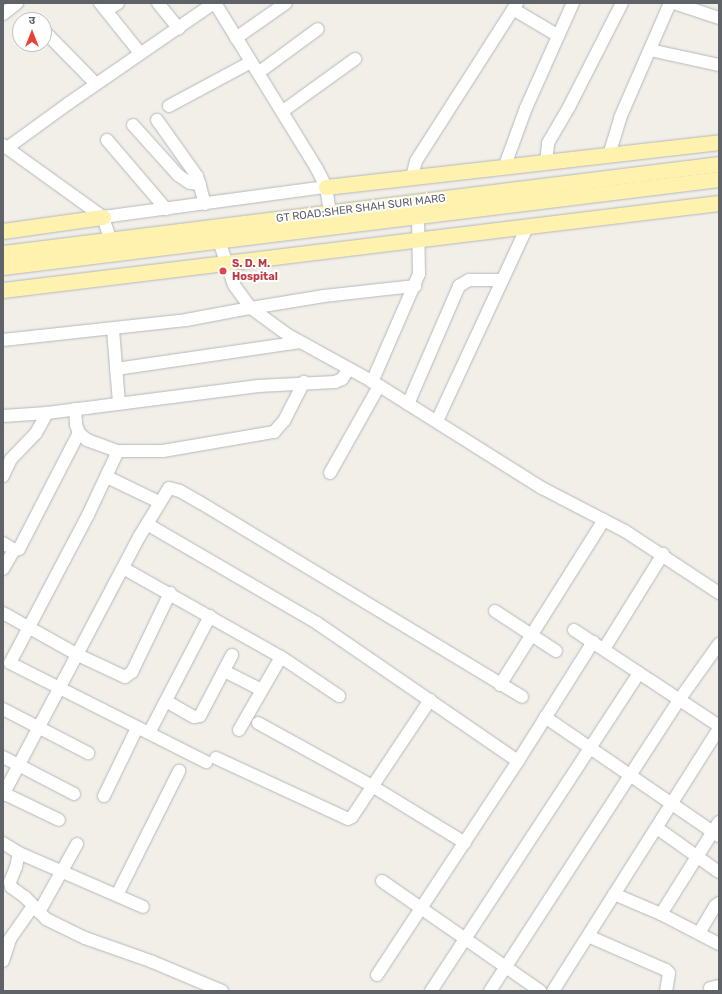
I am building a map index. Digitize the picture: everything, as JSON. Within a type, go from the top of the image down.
[{"type":"main road","points":[[326,187],[504,168],[719,142]]},
{"type":"main road","name":"GT ROAD;SHER SHAH SURI MARG","points":[[3,267],[113,247],[330,212],[719,164]]},
{"type":"main road","name":"GT ROAD;SHER SHAH SURI MARG","points":[[3,253],[219,241],[719,180]]},
{"type":"main road","points":[[3,290],[420,241],[719,203]]},
{"type":"main road","points":[[3,231],[104,217]]},
{"type":"street","points":[[3,14],[18,3]]},
{"type":"street","points":[[118,3],[104,7],[140,53]]},
{"type":"street","points":[[158,3],[178,29]]},
{"type":"street","points":[[113,247],[104,217],[5,147],[215,3],[283,111],[326,187],[330,212]]},
{"type":"street","points":[[236,38],[286,3]]},
{"type":"street","points":[[504,168],[526,108],[557,35],[573,3]]},
{"type":"street","points":[[546,163],[548,144],[569,107],[622,3]]},
{"type":"street","points":[[609,155],[620,118],[670,3]]},
{"type":"street","points":[[674,3],[719,18]]},
{"type":"street","points":[[412,178],[416,161],[515,6],[557,35]]},
{"type":"street","points":[[258,73],[318,29]]},
{"type":"street","points":[[52,39],[96,84]]},
{"type":"street","points":[[650,50],[719,65]]},
{"type":"street","points":[[283,111],[355,59]]},
{"type":"street","points":[[169,106],[251,62]]},
{"type":"street","points":[[157,120],[200,184],[205,204]]},
{"type":"street","points":[[133,126],[178,175],[190,183],[200,184]]},
{"type":"street","points":[[107,140],[166,209]]},
{"type":"street","points":[[104,217],[326,187]]},
{"type":"street","points":[[330,473],[375,384],[415,286],[420,263],[418,216]]},
{"type":"street","points":[[437,421],[527,227]]},
{"type":"street","points":[[219,241],[234,285],[251,308],[300,342],[437,421],[542,488],[604,520],[663,554],[719,593]]},
{"type":"street","points":[[408,404],[459,286],[469,280],[502,280]]},
{"type":"street","points":[[3,340],[113,330],[186,320],[324,296],[415,286]]},
{"type":"street","points":[[113,330],[119,403]]},
{"type":"street","points":[[116,369],[300,342]]},
{"type":"street","points":[[3,416],[47,413],[119,403],[304,382],[340,380],[349,369]]},
{"type":"street","points":[[79,433],[87,440],[118,451],[163,451],[274,432],[284,421],[304,382]]},
{"type":"street","points":[[3,569],[14,550],[19,549],[79,433],[75,409]]},
{"type":"street","points":[[3,476],[11,459],[36,433],[47,413]]},
{"type":"street","points":[[118,451],[107,477],[28,628],[6,661],[137,728],[344,819],[352,817],[430,700]]},
{"type":"street","points":[[107,477],[159,502]]},
{"type":"street","points":[[59,820],[3,794],[40,729],[123,568],[159,502],[168,489],[180,491],[363,599],[500,685],[522,697]]},
{"type":"street","points":[[500,685],[604,520]]},
{"type":"street","points":[[147,524],[317,623],[518,761]]},
{"type":"street","points":[[3,543],[14,550]]},
{"type":"street","points":[[604,649],[663,554]]},
{"type":"street","points":[[123,568],[170,593],[281,657],[339,696]]},
{"type":"street","points":[[3,613],[78,655],[118,675],[128,676],[170,593]]},
{"type":"street","points":[[495,611],[556,651]]},
{"type":"street","points":[[149,733],[210,616]]},
{"type":"street","points":[[552,991],[657,828],[719,727],[574,630]]},
{"type":"street","points":[[377,975],[518,761],[592,642]]},
{"type":"street","points":[[490,991],[679,700],[719,644]]},
{"type":"street","points":[[166,701],[194,717],[200,716],[232,655]]},
{"type":"street","points":[[239,730],[281,657]]},
{"type":"street","points":[[224,671],[262,690]]},
{"type":"street","points":[[431,991],[526,849],[589,747],[639,673]]},
{"type":"street","points":[[3,709],[88,753]]},
{"type":"street","points":[[545,717],[630,776],[717,830],[698,856],[661,914]]},
{"type":"street","points":[[258,723],[372,786],[464,842]]},
{"type":"street","points":[[104,796],[137,728]]},
{"type":"street","points":[[3,757],[74,794]]},
{"type":"street","points":[[117,896],[179,771]]},
{"type":"street","points":[[657,828],[719,872]]},
{"type":"street","points":[[3,843],[19,853],[143,907]]},
{"type":"street","points":[[3,960],[10,939],[36,909],[62,872],[77,844]]},
{"type":"street","points":[[19,853],[10,885],[55,924],[85,938],[153,962],[222,991]]},
{"type":"street","points":[[382,881],[540,991]]},
{"type":"street","points":[[614,894],[661,914],[719,944]]},
{"type":"street","points":[[699,934],[714,906],[719,903]]},
{"type":"street","points":[[588,936],[666,970],[669,973],[666,991]]},
{"type":"place","name":"S. D. M. Hospital","points":[[223,271]]}]
